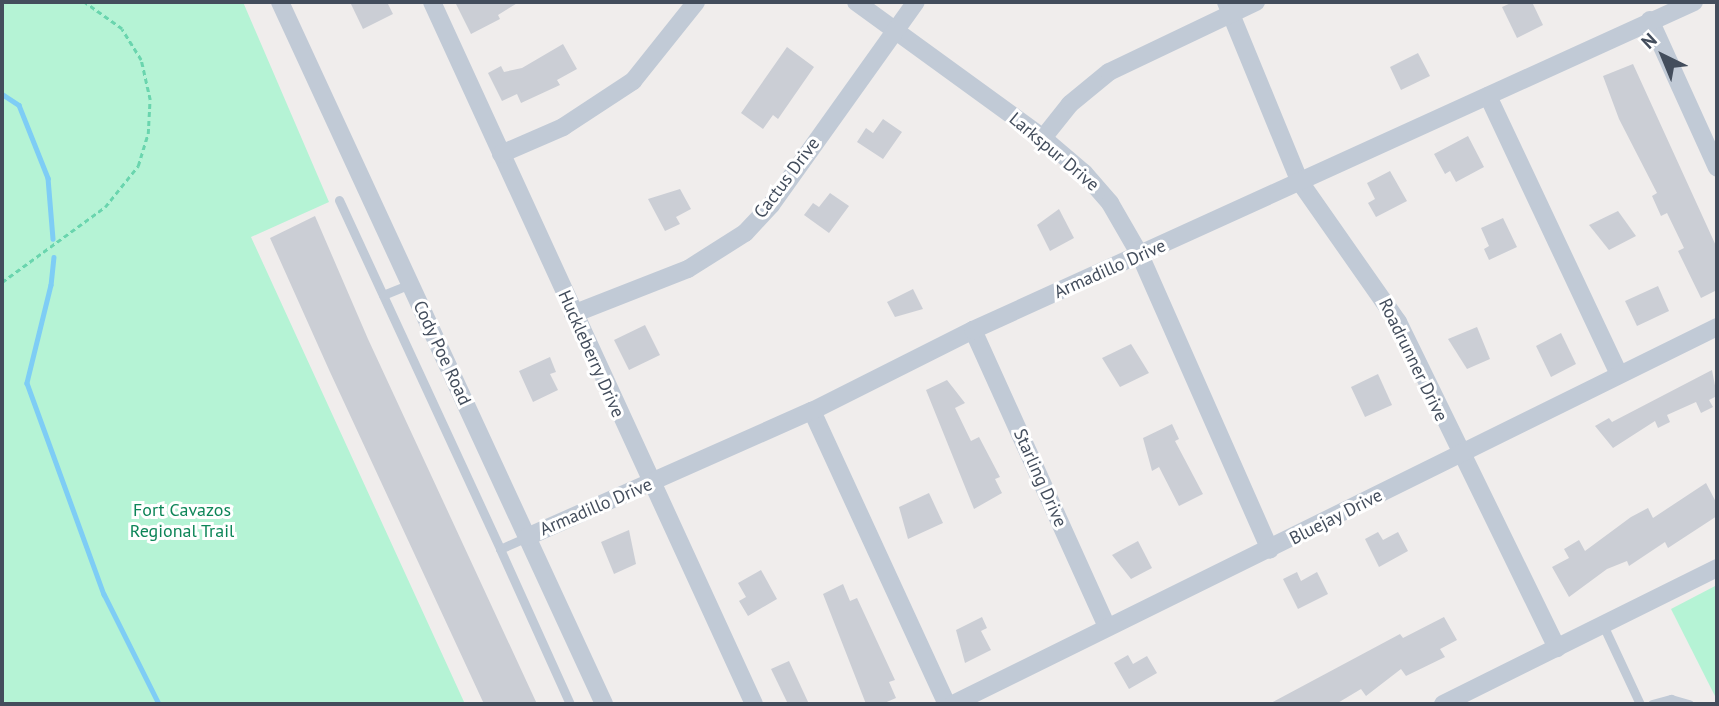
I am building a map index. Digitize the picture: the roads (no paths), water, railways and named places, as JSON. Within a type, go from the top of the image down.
[{"type":"street","name":"Cody Poe Road","points":[[281,2],[604,704]]},
{"type":"street","name":"Huckleberry Drive","points":[[432,2],[650,484],[754,704]]},
{"type":"street","points":[[502,154],[563,127],[633,81],[696,2]]},
{"type":"street","name":"Larkspur Drive","points":[[856,2],[1043,138],[1098,188],[1140,255],[1270,550]]},
{"type":"street","name":"Cactus Drive","points":[[573,314],[688,268],[745,233],[771,205],[916,2]]},
{"type":"street","points":[[1043,138],[1096,80],[1229,7],[1256,2]]},
{"type":"street","name":"Armadillo Drive","points":[[527,537],[812,411],[973,330],[1694,2]]},
{"type":"street","name":"Roadrunner Drive","points":[[1229,7],[1300,182],[1379,289],[1557,648]]},
{"type":"street","points":[[1650,20],[1717,168]]},
{"type":"street","points":[[1489,96],[1619,375]]},
{"type":"street","name":"Bluejay Drive","points":[[953,704],[1107,626],[1270,550],[1717,327]]},
{"type":"street","name":"Starling Drive","points":[[973,330],[1107,626]]},
{"type":"street","points":[[812,411],[947,704]]},
{"type":"street","points":[[1443,704],[1717,568]]},
{"type":"lane","points":[[339,200],[570,704]]},
{"type":"lane","points":[[383,295],[410,284]]},
{"type":"lane","points":[[500,549],[527,537]]},
{"type":"lane","points":[[1603,625],[1640,704]]},
{"type":"lane","points":[[1652,704],[1671,699],[1689,704]]},
{"type":"waterway","points":[[2,94],[19,105],[48,178],[53,239]]},
{"type":"waterway","points":[[54,257],[51,285],[27,383],[104,594],[159,704]]},
{"type":"park label","name":"Fort Cavazos Regional Trail","points":[[182,521]]}]
